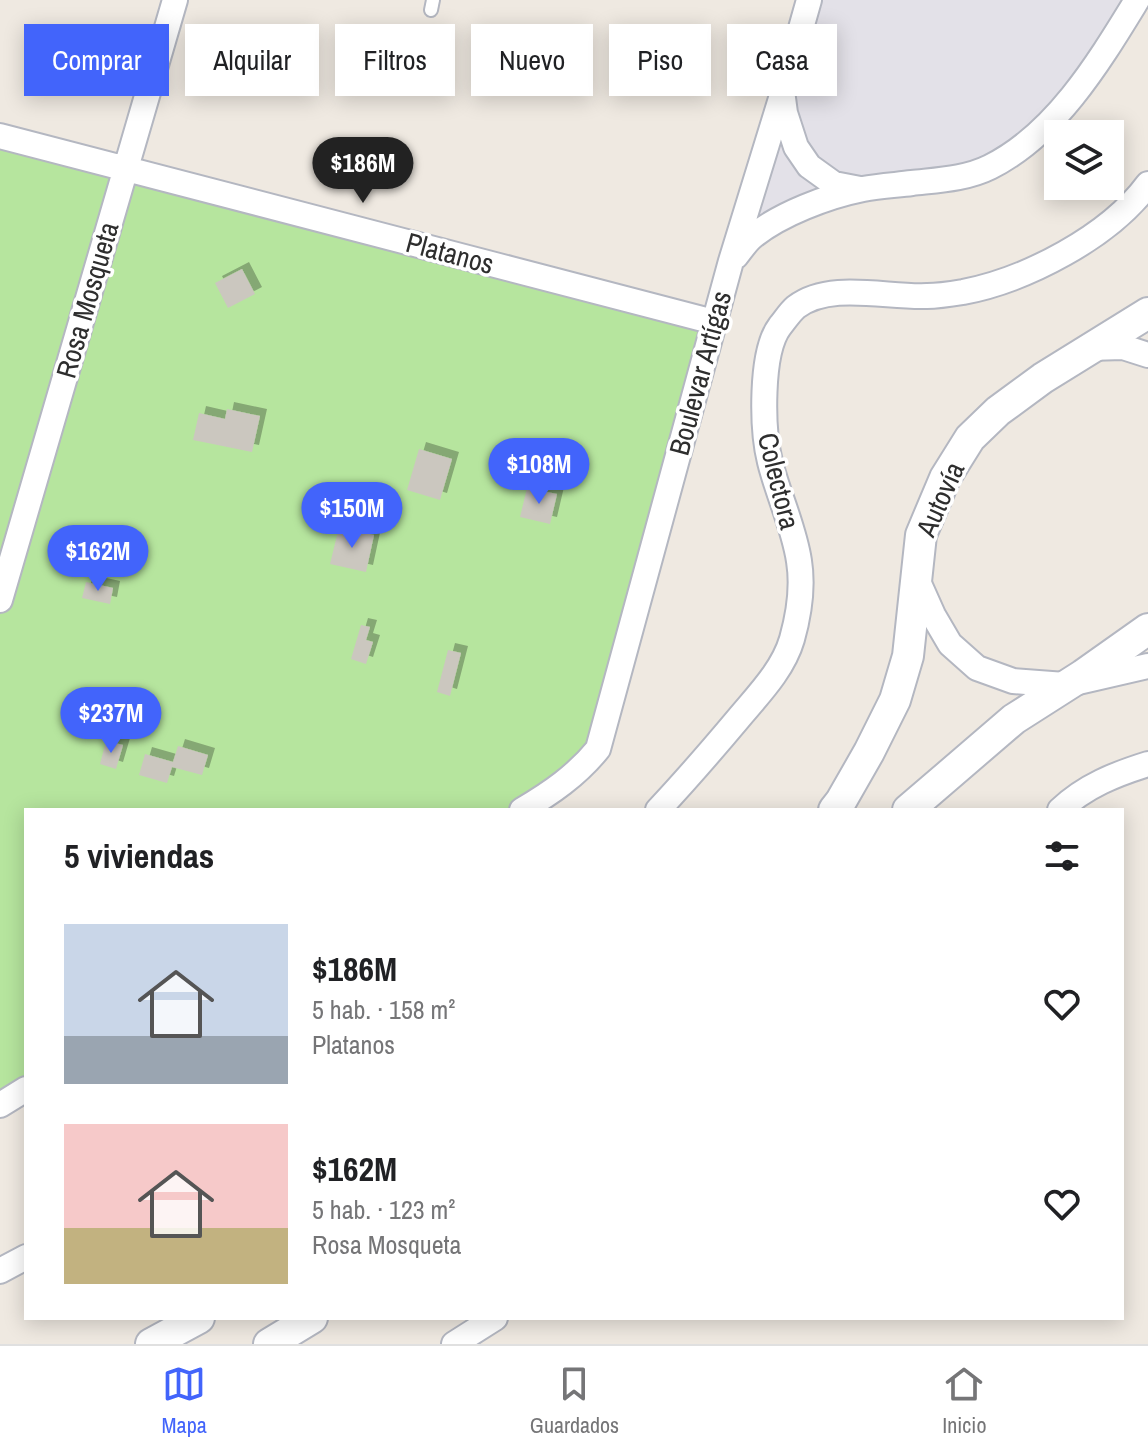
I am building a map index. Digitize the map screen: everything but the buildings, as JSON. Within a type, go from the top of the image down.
[{"type":"street","name":"Rosa Mosqueta","points":[[0,600],[175,0]]},
{"type":"street","name":"Boulevar Artígas","points":[[802,24],[809,0]]},
{"type":"street","points":[[731,261],[751,238],[782,218],[815,204],[862,189],[960,177],[988,168],[1026,145],[1051,123],[1107,48],[1137,0]]},
{"type":"street","name":"Boulevar Artígas","points":[[525,808],[565,781],[586,764],[598,749],[731,261],[782,96]]},
{"type":"street","points":[[783,96],[785,113],[796,147],[809,166],[834,184],[862,189]]},
{"type":"street","name":"Platanos","points":[[0,136],[714,322]]},
{"type":"street","name":"Colectora","points":[[660,808],[772,678],[791,643],[801,585],[799,561],[769,461],[764,406],[766,365],[777,329],[796,308],[815,298],[849,292],[926,296],[993,285],[1057,258],[1083,242],[1120,214],[1148,184]]},
{"type":"street","name":"Autovía","points":[[836,808],[895,700],[908,656],[921,535],[945,478],[970,438],[998,411],[1043,378],[1148,313]]},
{"type":"street","points":[[1089,348],[1123,347],[1148,355]]},
{"type":"street","points":[[915,575],[950,644],[977,668],[1013,681],[1065,685],[1148,666]]},
{"type":"street","points":[[910,808],[1014,719],[1148,629]]},
{"type":"street","points":[[1062,808],[1097,784],[1148,764]]},
{"type":"street","points":[[0,1105],[24,1090]]},
{"type":"street","points":[[0,1271],[24,1258]]},
{"type":"street","points":[[151,1344],[195,1320]]},
{"type":"street","points":[[269,1344],[309,1320]]},
{"type":"street","points":[[454,1344],[492,1320]]},
{"type":"shaded area","points":[[809,0],[1137,0],[1107,48],[988,168],[862,189],[751,238],[786,96],[837,96],[837,24],[803,24]]},
{"type":"green space","points":[[0,136],[714,322],[598,749],[524,808],[24,808],[24,1090],[0,1105]]}]
